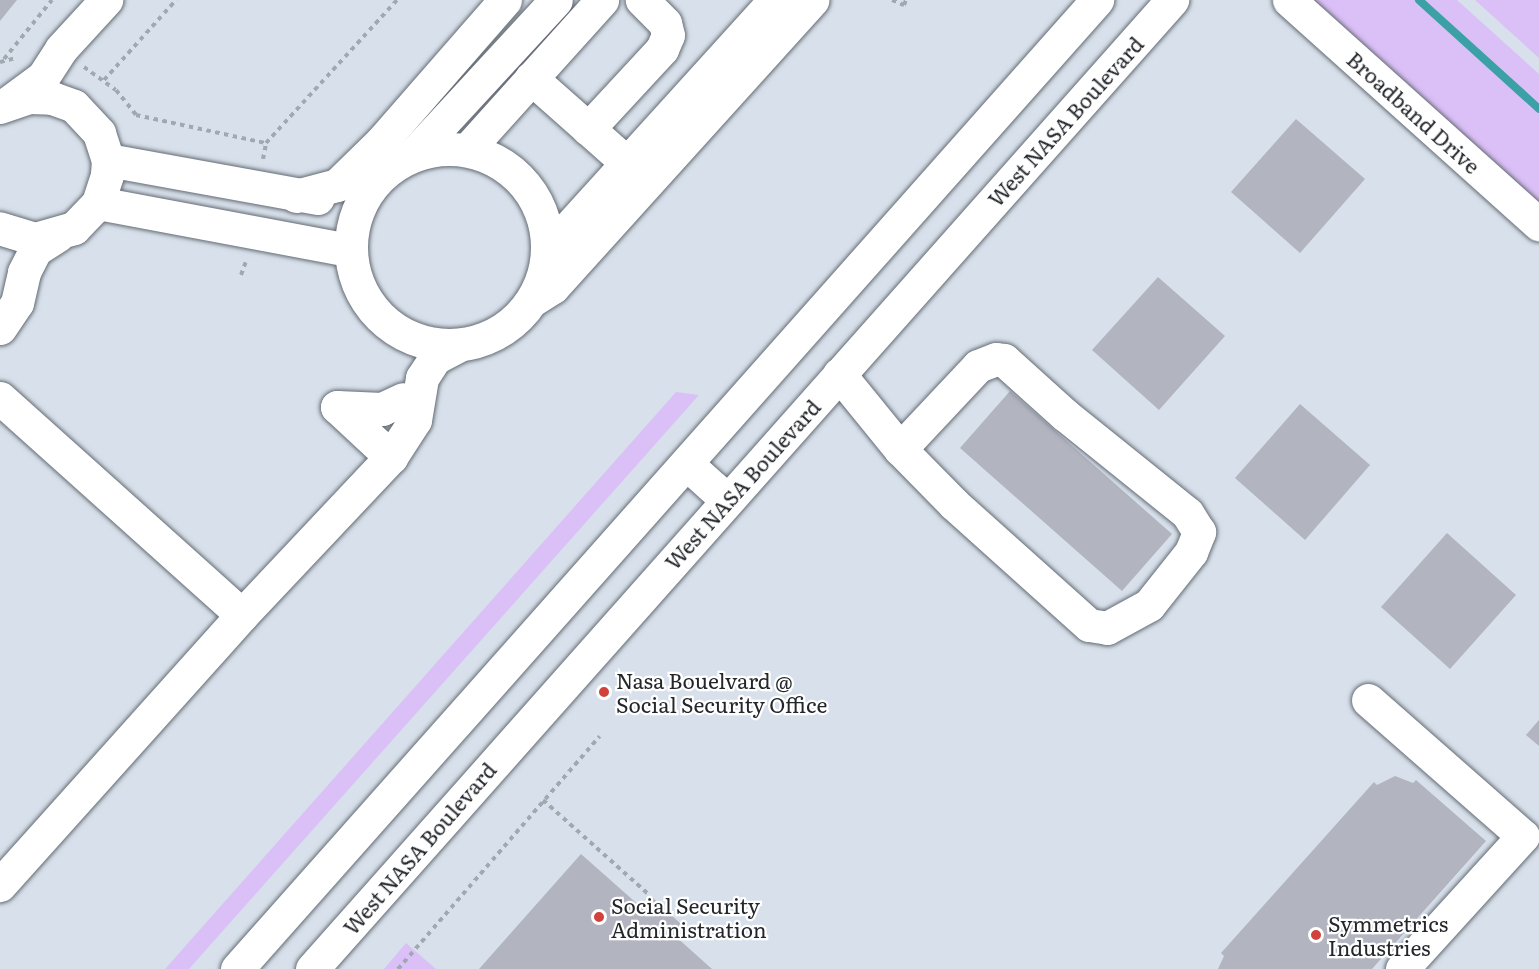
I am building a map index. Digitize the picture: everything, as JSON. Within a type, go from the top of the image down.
[{"type":"main road","points":[[4,105],[43,77],[78,31],[106,0]]},
{"type":"main road","points":[[296,196],[337,185],[382,141],[478,15],[505,0]]},
{"type":"main road","points":[[383,462],[398,423],[408,369],[402,345],[369,304],[350,268],[349,250],[361,204],[392,168],[412,156],[556,0]]},
{"type":"main road","points":[[538,84],[602,0]]},
{"type":"main road","points":[[467,150],[607,23],[610,0]]},
{"type":"main road","points":[[588,129],[662,49],[668,35],[665,23],[642,0]]},
{"type":"main road","points":[[0,885],[242,615],[383,462],[415,420],[422,378],[435,358],[459,345],[500,332],[531,302],[553,287],[638,173],[775,0]]},
{"type":"main road","points":[[548,250],[638,173],[812,0]]},
{"type":"main road","points":[[237,969],[1097,0]]},
{"type":"main road","name":"West NASA Boulevard","points":[[312,969],[1172,0]]},
{"type":"main road","name":"Broadband Drive","points":[[1289,0],[1539,224]]},
{"type":"main road","points":[[1,327],[17,303],[24,272],[35,250],[74,228],[98,203],[108,175],[108,160],[99,133],[65,77],[78,31]]},
{"type":"main road","points":[[538,84],[638,173]]},
{"type":"main road","points":[[4,105],[29,97],[52,98],[74,106],[91,122]]},
{"type":"main road","points":[[412,156],[448,149],[467,150],[493,159],[516,175],[534,196],[545,222],[548,250],[540,286],[531,302]]},
{"type":"main road","points":[[108,160],[296,196],[361,204]]},
{"type":"main road","points":[[98,203],[349,250]]},
{"type":"main road","points":[[0,228],[35,238],[58,235]]},
{"type":"main road","points":[[0,235],[8,248],[10,270],[1,327]]},
{"type":"main road","points":[[384,321],[406,336],[432,344],[459,345]]},
{"type":"main road","points":[[839,374],[900,448],[954,504],[1089,625],[1107,628],[1149,604],[1191,552],[1199,532],[1187,513],[1065,415],[1004,360],[996,359],[978,366],[900,448]]},
{"type":"main road","points":[[0,398],[242,615]]},
{"type":"main road","points":[[383,462],[337,407],[382,409],[403,399]]},
{"type":"main road","points":[[687,464],[727,500]]},
{"type":"main road","points":[[1368,700],[1523,836],[1402,969]]},
{"type":"path","points":[[4,59],[52,0]]},
{"type":"path","points":[[104,80],[176,0]]},
{"type":"path","points":[[75,63],[104,80],[136,115],[266,143],[397,0]]},
{"type":"path","points":[[892,0],[904,4],[906,0]]},
{"type":"path","points":[[398,969],[600,736]]},
{"type":"path","points":[[543,800],[647,893]]},
{"type":"shaded area","points":[[1310,0],[1457,0],[1539,74],[1539,206]]},
{"type":"shaded area","points":[[1475,0],[1539,0],[1539,58]]},
{"type":"shaded area","points":[[676,392],[699,395],[189,969],[165,969]]},
{"type":"shaded area","points":[[406,943],[436,969],[384,969]]},
{"type":"building","points":[[0,0],[17,0],[0,21]]},
{"type":"building","points":[[1296,119],[1365,179],[1300,253],[1231,192]]},
{"type":"building","points":[[1158,277],[1225,336],[1159,410],[1092,350]]},
{"type":"building","points":[[1010,391],[1172,534],[1122,591],[960,448]]},
{"type":"building","points":[[1300,404],[1370,465],[1305,540],[1235,478]]},
{"type":"building","points":[[1447,533],[1516,595],[1450,669],[1381,607]]},
{"type":"building","points":[[1539,720],[1539,746],[1526,735]]},
{"type":"building","points":[[1395,776],[1413,783],[1416,780],[1486,841],[1372,969],[1218,969],[1224,956],[1221,953],[1374,782],[1377,785]]},
{"type":"building","name":"Social Security Administration","points":[[581,854],[642,908],[652,897],[683,926],[674,935],[712,969],[479,969]]},
{"type":"waterway","points":[[1419,0],[1539,109]]},
{"type":"place","name":"Nasa Bouelvard @ Social Security Office","points":[[604,692]]},
{"type":"place","name":"Social Security Administration","points":[[599,917]]},
{"type":"place","name":"Symmetrics Industries","points":[[1316,935]]}]
